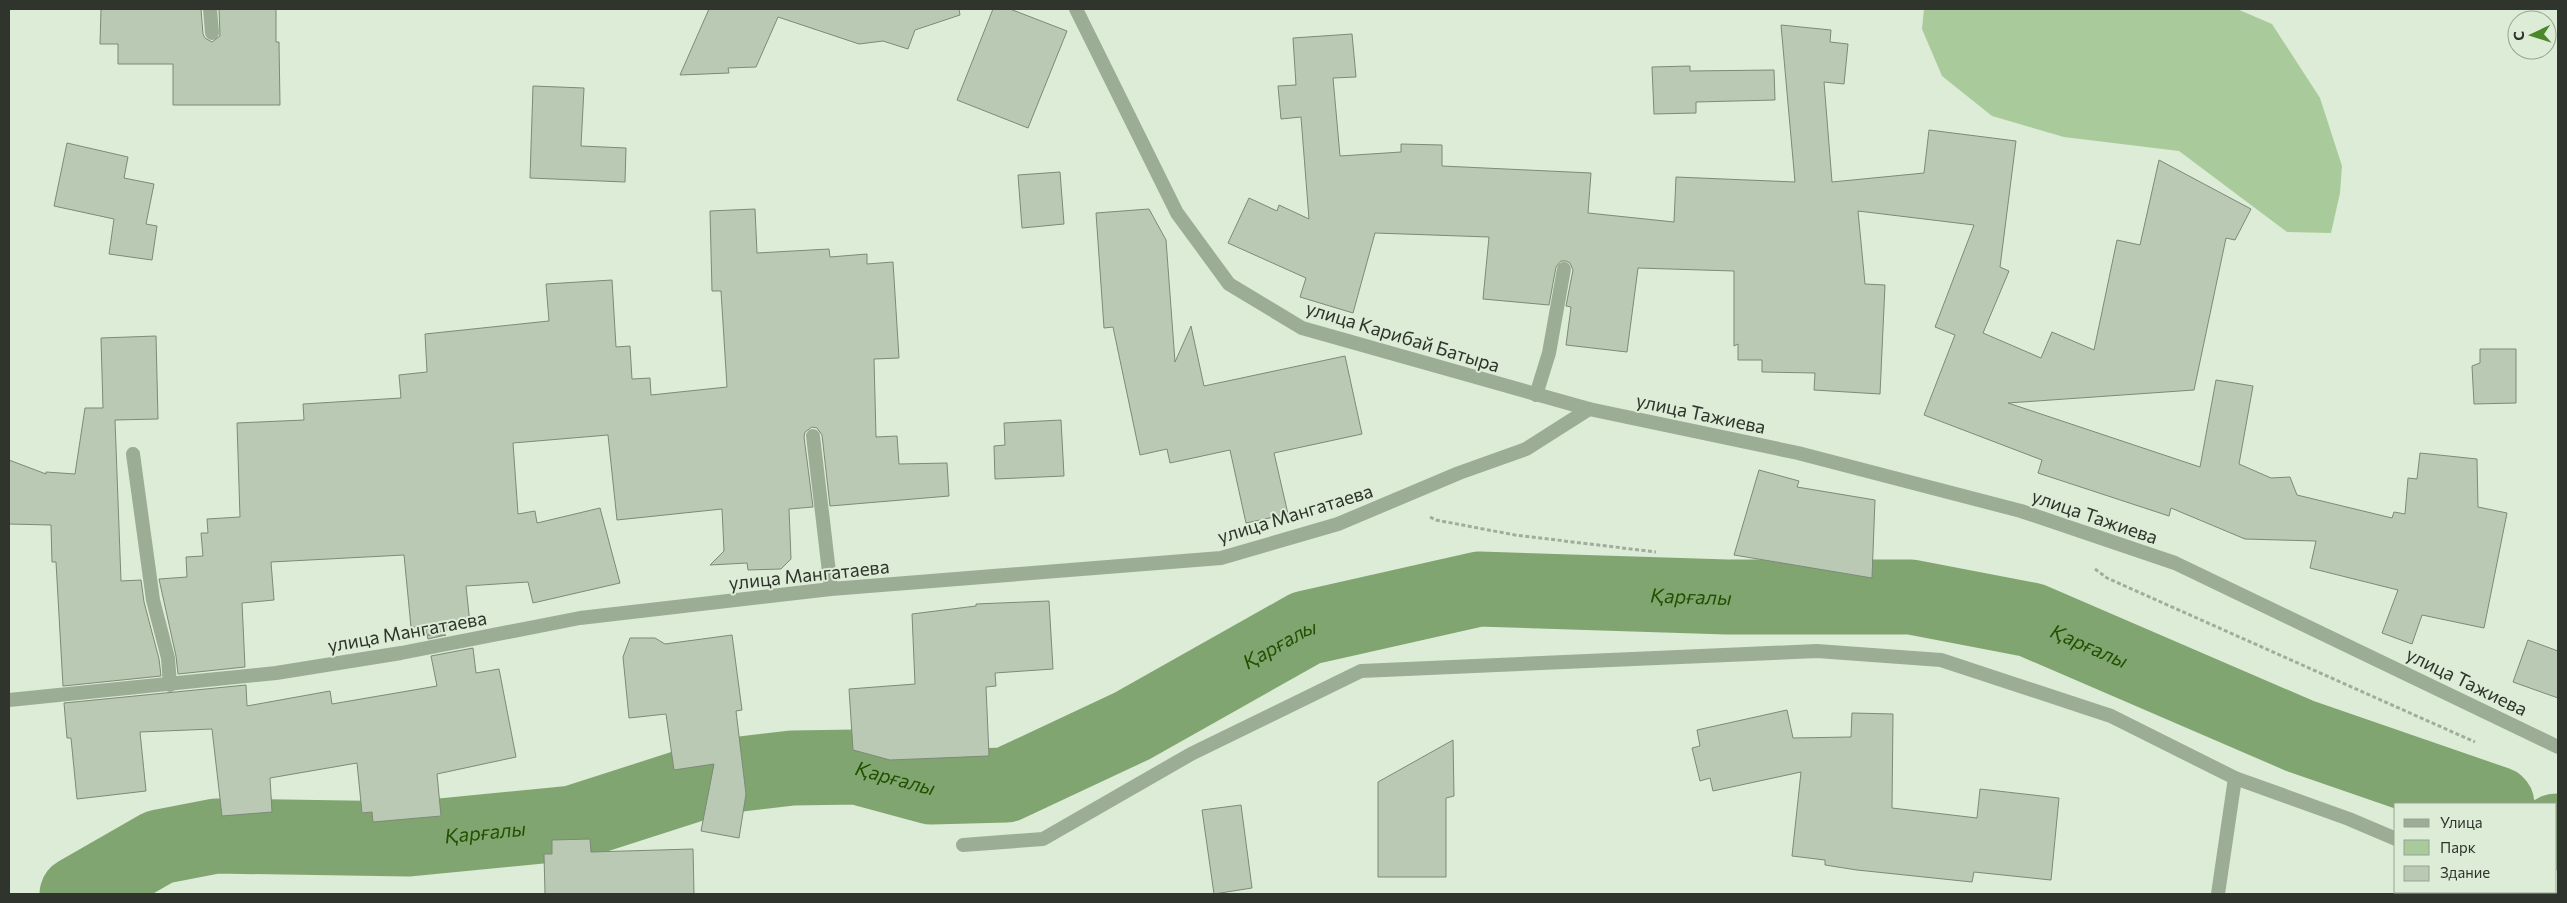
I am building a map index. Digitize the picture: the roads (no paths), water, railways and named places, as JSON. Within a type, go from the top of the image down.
[{"type":"street","points":[[210,9],[212,33]]},
{"type":"street","name":"улица Карибай Батыра","points":[[1076,9],[1177,214],[1229,284],[1302,328],[1589,409]]},
{"type":"street","points":[[1536,395],[1549,354],[1564,269]]},
{"type":"street","name":"улица Мангатаева","points":[[9,700],[276,673],[580,618],[831,590],[1221,558],[1338,524],[1459,473],[1526,450],[1589,409]]},
{"type":"street","name":"улица Тажиева","points":[[1589,409],[1798,453],[2021,511],[2175,563],[2558,747]]},
{"type":"street","points":[[813,436],[831,590]]},
{"type":"street","points":[[133,454],[152,600],[168,658],[170,685]]},
{"type":"street","points":[[962,845],[1043,839],[1191,754],[1361,671],[1692,655],[1818,652],[1941,660],[2111,716],[2235,778],[2349,819],[2394,838]]},
{"type":"street","points":[[2218,894],[2235,778]]},
{"type":"waterway","name":"Қарғалы","points":[[77,894],[159,847],[216,836],[409,839],[573,823],[716,777],[792,768],[857,767],[931,787],[1006,785],[1132,726],[1306,628],[1479,589],[1727,597],[1911,597],[2031,620],[2300,736],[2494,803]]}]
